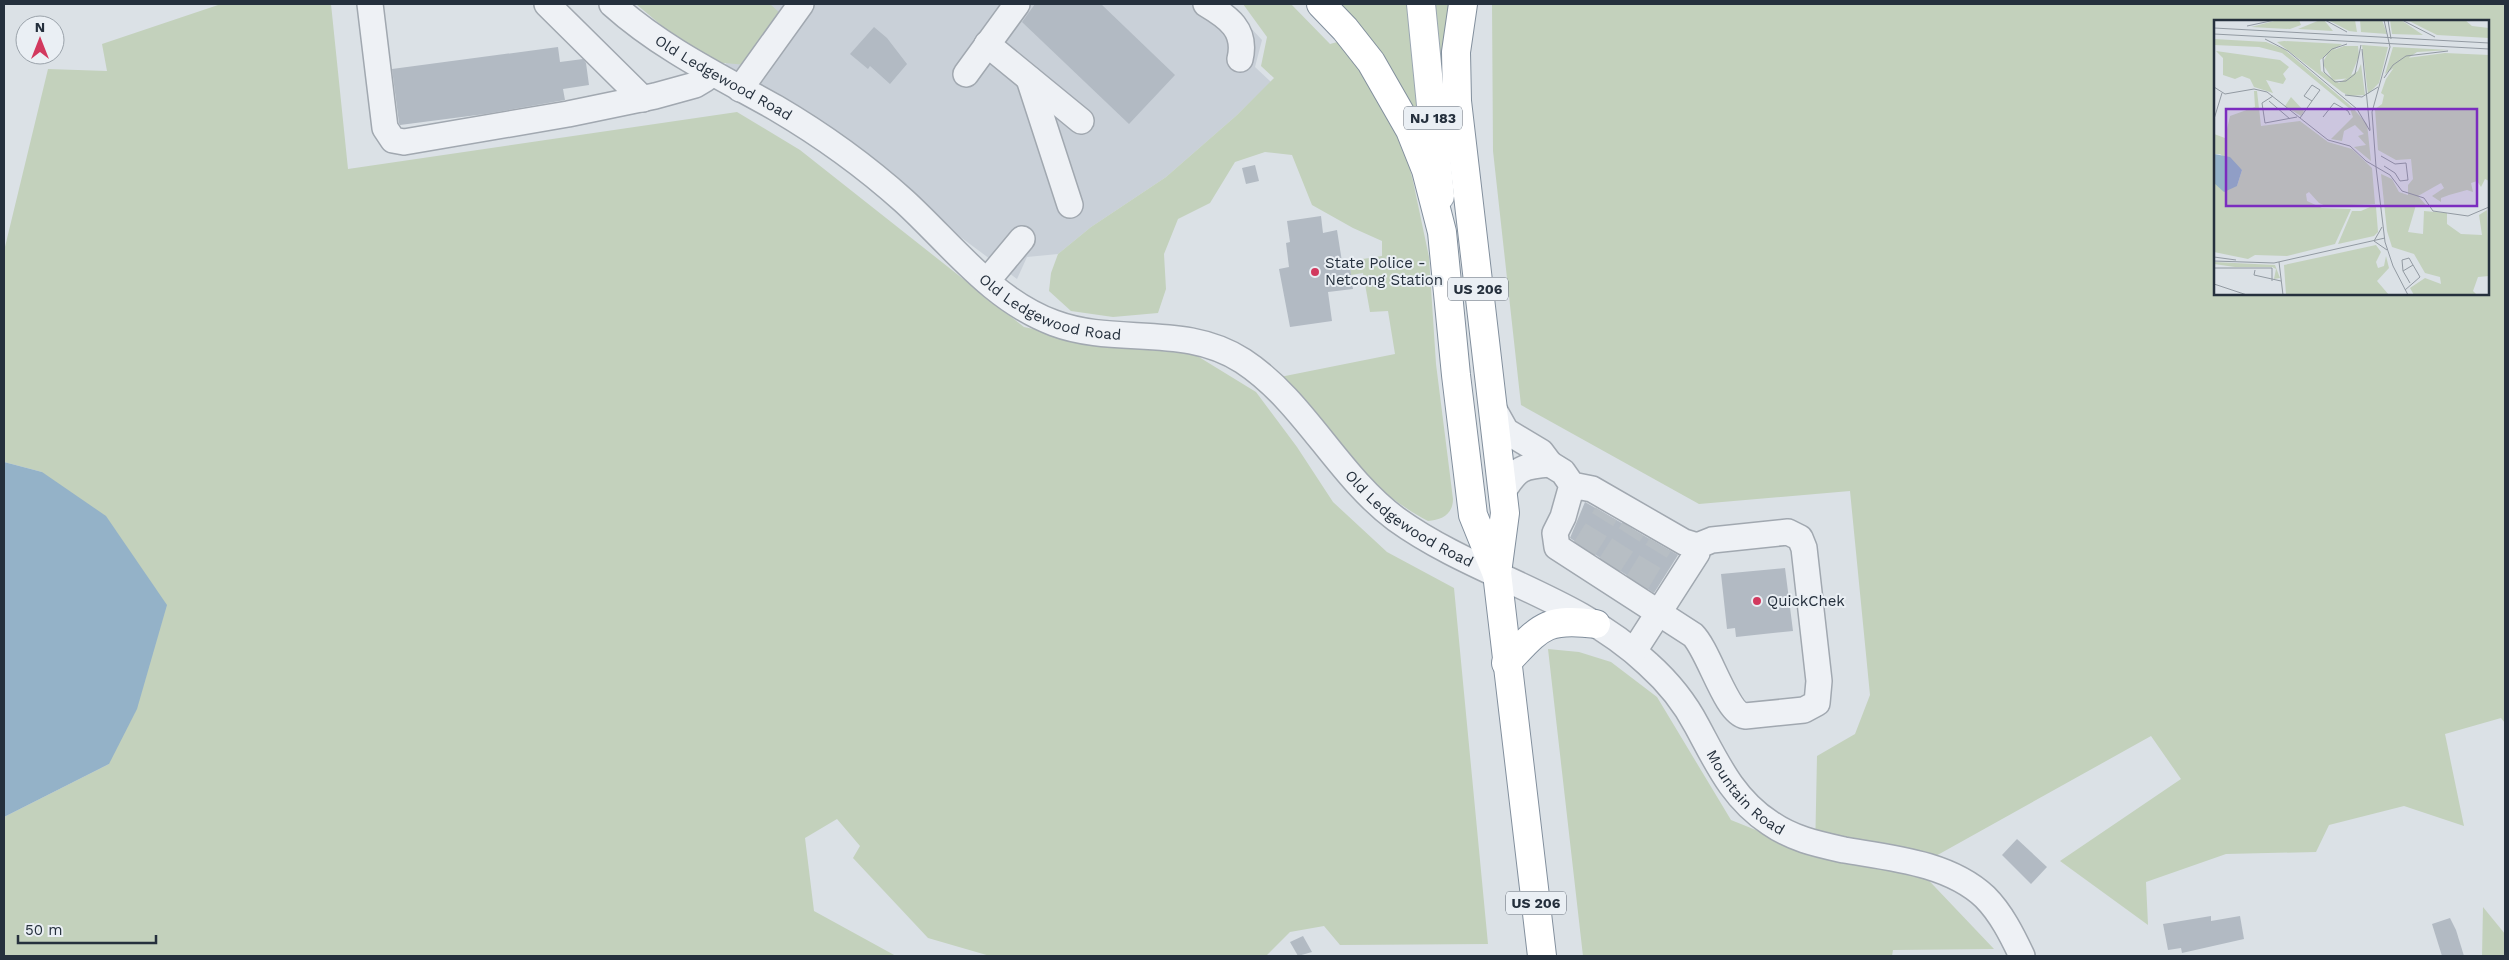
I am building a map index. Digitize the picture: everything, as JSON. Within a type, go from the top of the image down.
[{"type":"main road","name":"US 206","points":[[1321,4],[1345,29],[1371,62],[1397,105],[1426,170],[1442,232],[1455,365],[1473,515],[1497,573]]},
{"type":"main road","name":"NJ 183","points":[[1421,4],[1442,232]]},
{"type":"main road","name":"US 206","points":[[1463,4],[1456,52],[1456,101],[1505,513],[1497,573],[1506,663],[1542,956]]},
{"type":"main road","points":[[1506,663],[1544,626],[1563,622],[1596,624]]},
{"type":"street","points":[[370,4],[386,128],[393,140],[404,142],[643,99],[695,85],[705,78],[709,72]]},
{"type":"street","points":[[547,4],[643,99]]},
{"type":"street","name":"Old Ledgewood Road","points":[[612,4],[653,37],[709,72],[830,142],[876,176],[908,204],[961,259],[987,281],[1024,307],[1054,323],[1087,331],[1195,340],[1257,359],[1272,386],[1334,458],[1394,518],[1444,547],[1497,573]]},
{"type":"street","points":[[740,89],[801,4]]},
{"type":"street","points":[[966,74],[1017,4]]},
{"type":"street","points":[[1206,4],[1225,14],[1236,28],[1241,45],[1240,59]]},
{"type":"street","points":[[987,44],[1081,121]]},
{"type":"street","points":[[1029,79],[1070,205]]},
{"type":"street","points":[[987,281],[1022,239]]},
{"type":"street","points":[[1491,404],[1506,431],[1541,452],[1550,464],[1563,472],[1572,485],[1592,489],[1610,507],[1663,538],[1696,546],[1712,540],[1781,532],[1793,533],[1800,538],[1804,548],[1817,661],[1819,699],[1817,704],[1804,710],[1741,716],[1734,710],[1697,639],[1660,612],[1634,589],[1580,556],[1559,551],[1554,538],[1563,517],[1572,485]]},
{"type":"street","points":[[1502,492],[1518,470],[1530,465],[1550,464]]},
{"type":"street","points":[[1634,651],[1697,553],[1696,546]]},
{"type":"street","name":"Mountain Road","points":[[1497,573],[1596,624],[1634,651],[1666,682],[1682,703],[1731,787],[1760,816],[1783,832],[1814,844],[1914,863],[1946,873],[1974,888],[1985,898],[2012,934],[2022,956]]},
{"type":"shaded area","points":[[762,4],[1224,4],[1236,12],[1262,40],[1255,67],[1271,82],[1237,115],[1166,177],[1091,227],[1058,254],[1027,257],[1017,279],[955,233],[848,142],[776,94],[725,65],[765,7]]},
{"type":"green space","points":[[221,4],[331,4],[348,169],[737,112],[800,150],[1024,327],[1118,347],[1194,354],[1256,392],[1297,447],[1333,502],[1387,552],[1454,588],[1488,944],[1340,945],[1324,926],[1290,932],[1266,956],[990,956],[928,938],[853,858],[860,846],[837,819],[805,838],[814,911],[896,956],[4,956],[4,817],[109,764],[42,472],[4,462],[4,251],[48,69],[107,71],[102,44]]},
{"type":"green space","points":[[636,4],[770,4],[781,14],[747,65],[712,62],[680,41]]},
{"type":"green space","points":[[1243,4],[1291,4],[1330,44],[1341,41],[1370,79],[1404,146],[1429,257],[1436,364],[1453,499],[1451,509],[1442,518],[1428,521],[1406,508],[1385,492],[1348,457],[1280,377],[1395,354],[1388,311],[1370,312],[1363,273],[1351,275],[1350,267],[1325,270],[1324,265],[1382,256],[1382,241],[1353,228],[1312,205],[1292,155],[1265,152],[1235,162],[1210,203],[1178,219],[1164,254],[1166,289],[1158,313],[1113,317],[1071,311],[1049,291],[1051,273],[1058,254],[1091,227],[1166,177],[1237,115],[1274,78],[1261,66],[1267,37]]},
{"type":"green space","points":[[1337,4],[1409,4],[1422,121],[1419,121]]},
{"type":"green space","points":[[1433,4],[1451,4],[1441,73]]},
{"type":"green space","points":[[1492,4],[2505,4],[2505,723],[2501,718],[2445,734],[2464,826],[2404,806],[2329,825],[2316,852],[2226,854],[2146,882],[2148,925],[2060,861],[2181,779],[2151,736],[1916,867],[1994,949],[1893,950],[1892,956],[1583,956],[1548,649],[1579,652],[1611,662],[1657,697],[1731,820],[1815,854],[1817,756],[1855,734],[1870,695],[1850,491],[1699,504],[1521,405],[1493,151]]},
{"type":"green space","points":[[2483,907],[2505,934],[2505,956],[2482,956]]},
{"type":"water","points":[[4,462],[42,472],[106,516],[167,605],[137,709],[109,764],[4,817]]},
{"type":"building","points":[[1035,4],[1101,4],[1175,75],[1129,124],[1022,22]]},
{"type":"building","points":[[874,27],[887,38],[907,64],[890,84],[870,66],[868,69],[850,54]]},
{"type":"building","points":[[558,47],[560,62],[583,59],[586,63],[589,85],[563,89],[565,100],[485,114],[400,125],[399,123],[392,69]]},
{"type":"building","points":[[1255,165],[1259,181],[1246,184],[1242,168]]},
{"type":"building","name":"State Police - Netcong Station","points":[[1321,216],[1323,233],[1337,230],[1343,268],[1350,267],[1353,289],[1328,292],[1332,321],[1290,327],[1279,269],[1289,267],[1286,243],[1290,242],[1287,221]]},
{"type":"building","points":[[1585,502],[1678,555],[1654,593],[1570,538]]},
{"type":"building","name":"QuickChek","points":[[1785,568],[1793,631],[1736,637],[1735,628],[1727,629],[1721,574]]},
{"type":"building","points":[[2017,839],[2047,867],[2031,884],[2002,855]]},
{"type":"building","points":[[2211,916],[2211,921],[2240,916],[2244,939],[2182,953],[2181,948],[2168,950],[2163,924]]},
{"type":"building","points":[[2450,918],[2464,956],[2442,956],[2432,924]]},
{"type":"building","points":[[1303,936],[1312,952],[1298,956],[1290,942]]},
{"type":"tunnel","points":[[1583,551],[1606,514]]},
{"type":"tunnel","points":[[1609,566],[1633,529]]},
{"type":"tunnel","points":[[1637,583],[1660,545]]},
{"type":"place","name":"State Police - Netcong Station","points":[[1315,272]]},
{"type":"place","name":"QuickChek","points":[[1757,601]]}]
